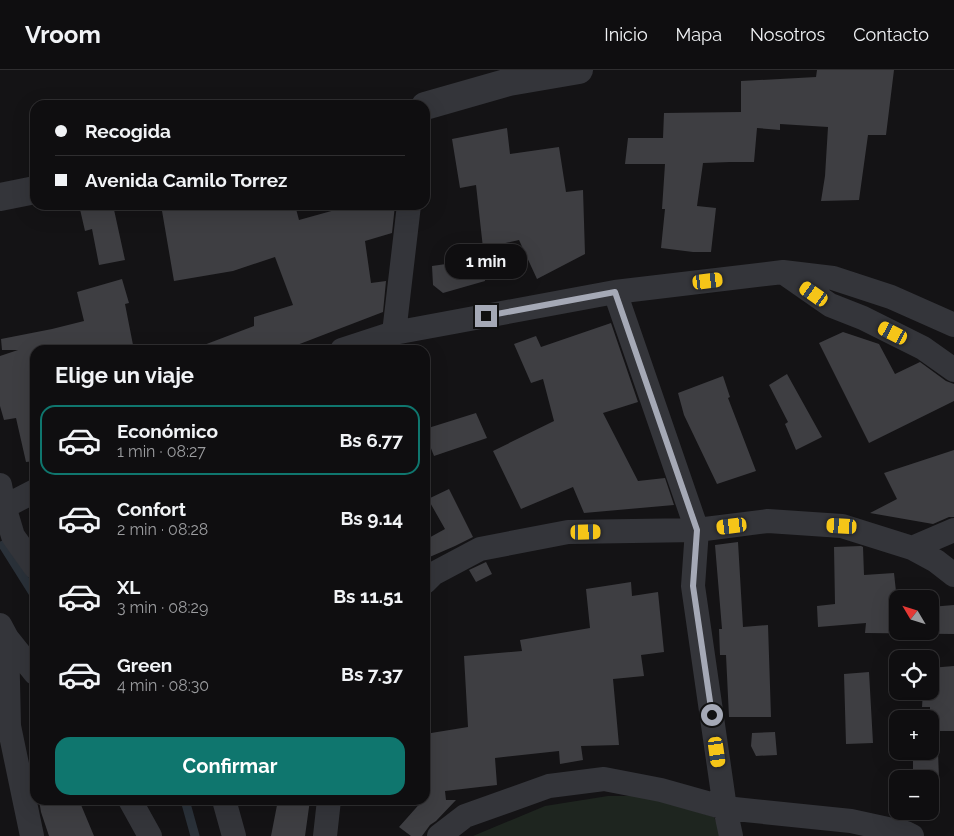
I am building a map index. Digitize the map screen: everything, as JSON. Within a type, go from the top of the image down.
[{"type":"street","points":[[430,104],[510,76],[578,70]]},
{"type":"street","points":[[0,197],[30,191]]},
{"type":"street","points":[[394,333],[408,210]]},
{"type":"street","points":[[357,345],[394,333],[615,292],[783,272],[833,278],[890,297],[954,326]]},
{"type":"street","points":[[783,272],[830,306],[863,318],[923,348],[954,370]]},
{"type":"street","points":[[615,292],[697,530],[693,586],[725,808],[731,836]]},
{"type":"street","points":[[30,492],[1,500],[13,536],[30,560]]},
{"type":"street","points":[[430,577],[480,549],[568,532],[697,530],[768,521],[842,526],[912,548],[936,561],[954,574]]},
{"type":"street","points":[[912,548],[954,530]]},
{"type":"street","points":[[4,632],[30,666]]},
{"type":"street","points":[[4,632],[9,726],[32,836]]},
{"type":"street","points":[[439,836],[465,816],[549,786],[604,779],[661,790],[725,808],[851,820],[912,836]]},
{"type":"street","points":[[133,805],[150,836]]},
{"type":"street","points":[[225,805],[234,836]]},
{"type":"street","points":[[325,836],[328,805]]},
{"type":"shaded area","points":[[608,796],[643,796],[714,817],[721,836],[473,836],[545,806]]},
{"type":"building","points":[[817,70],[894,70],[886,135],[868,135],[859,200],[821,201],[825,176],[828,127],[780,124],[780,130],[757,128],[754,162],[703,163],[697,206],[716,208],[711,252],[661,248],[665,209],[662,209],[665,164],[625,164],[628,138],[663,138],[664,113],[741,112],[741,81],[816,77]]},
{"type":"building","points":[[507,128],[510,154],[559,147],[566,192],[583,190],[585,254],[537,279],[519,240],[483,248],[476,185],[460,188],[452,139]]},
{"type":"building","points":[[80,210],[114,210],[125,260],[99,265],[92,229],[85,231]]},
{"type":"building","points":[[162,210],[296,210],[299,220],[335,210],[394,210],[392,233],[365,241],[371,283],[386,281],[383,312],[297,345],[204,345],[254,326],[254,317],[293,305],[275,257],[233,271],[174,281]]},
{"type":"building","points":[[483,248],[485,281],[443,293],[433,285],[432,266],[460,262],[460,249]]},
{"type":"building","points":[[122,279],[129,303],[125,304],[133,345],[30,345],[30,462],[26,462],[16,418],[4,420],[0,406],[0,356],[18,350],[2,350],[1,339],[84,321],[77,292]]},
{"type":"building","points":[[611,323],[638,402],[603,413],[638,481],[665,478],[674,505],[584,513],[573,487],[521,509],[493,451],[554,421],[543,379],[531,383],[514,344],[536,336],[541,347]]},
{"type":"building","points":[[843,332],[879,344],[895,374],[920,362],[946,381],[954,384],[954,401],[869,443],[819,343]]},
{"type":"building","points":[[787,374],[822,437],[796,450],[785,424],[788,422],[769,385]]},
{"type":"building","points":[[723,376],[730,397],[728,398],[756,471],[717,484],[684,415],[678,393]]},
{"type":"building","points":[[476,413],[487,438],[434,456],[430,446],[430,427]]},
{"type":"building","points":[[954,450],[954,517],[949,517],[933,524],[870,513],[897,499],[884,473]]},
{"type":"building","points":[[449,489],[473,537],[430,557],[430,537],[445,529],[430,503],[430,498]]},
{"type":"building","points":[[738,542],[743,627],[768,625],[771,717],[729,717],[726,655],[720,655],[719,629],[722,629],[715,545]]},
{"type":"building","points":[[834,547],[863,547],[864,575],[894,573],[896,590],[889,590],[889,633],[865,633],[866,623],[818,627],[817,606],[835,604]]},
{"type":"building","points":[[486,562],[492,574],[476,582],[469,570]]},
{"type":"building","points":[[631,582],[632,596],[658,592],[664,652],[641,655],[644,676],[613,679],[619,745],[581,746],[583,760],[560,764],[559,751],[495,758],[497,785],[445,791],[446,800],[456,800],[430,825],[422,836],[411,836],[399,827],[419,805],[430,805],[430,733],[468,727],[464,656],[522,651],[520,640],[590,628],[586,589]]},
{"type":"building","points":[[954,605],[954,634],[939,634],[939,606]]},
{"type":"building","points":[[954,666],[954,731],[939,731],[939,710],[930,710],[930,707],[922,707],[922,700],[939,700],[939,667]]},
{"type":"building","points":[[869,672],[873,743],[846,744],[844,674]]},
{"type":"building","points":[[775,732],[777,755],[756,756],[751,746],[752,733]]},
{"type":"building","points":[[913,760],[938,760],[939,770],[913,770]]},
{"type":"building","points":[[40,805],[81,805],[94,836],[49,836]]},
{"type":"building","points":[[277,805],[309,805],[305,836],[271,836]]},
{"type":"waterway","points":[[3,545],[30,588]]},
{"type":"waterway","points":[[186,805],[195,836]]},
{"type":"route","points":[[486,316],[615,292],[697,530],[693,586],[712,715]]}]
